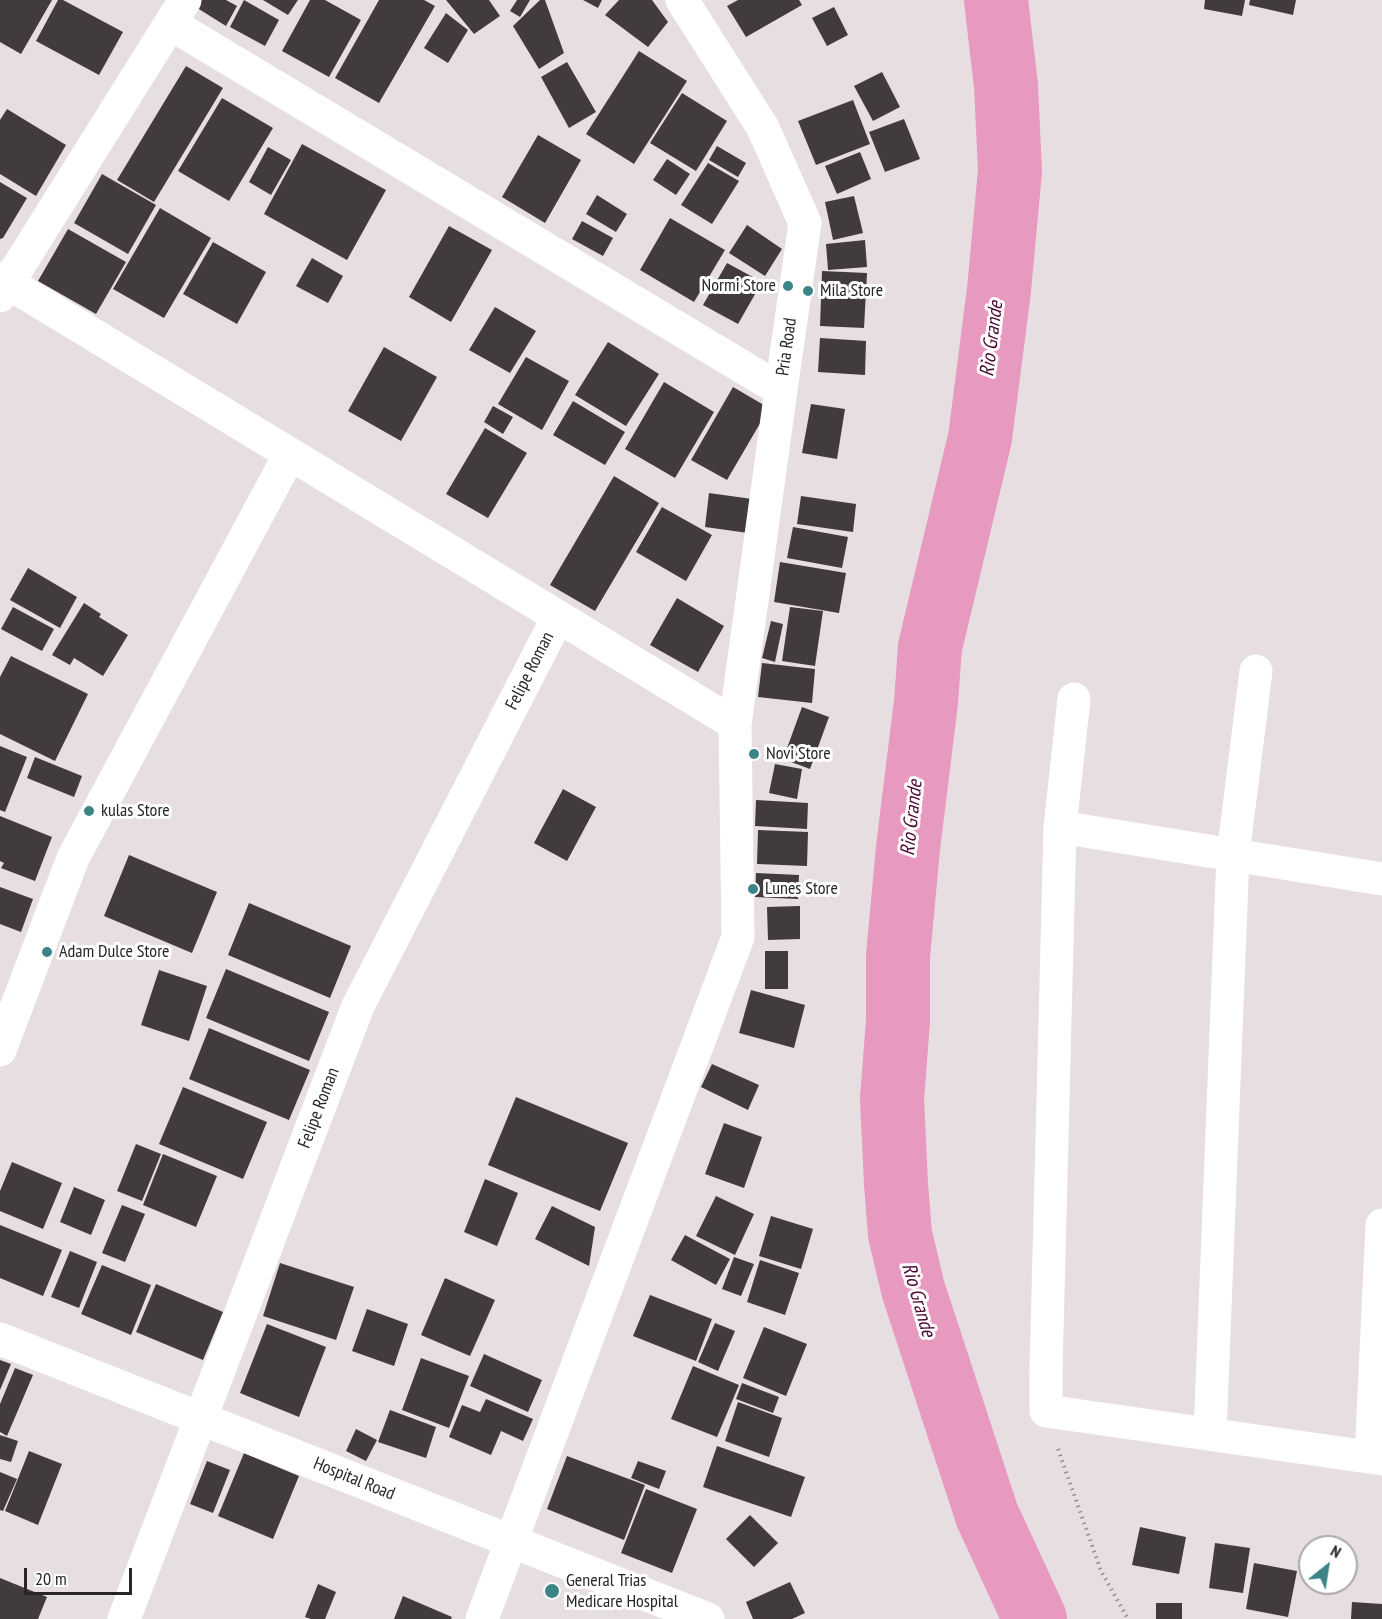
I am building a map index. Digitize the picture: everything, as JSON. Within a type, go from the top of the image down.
[{"type":"street","name":"Pria Road","points":[[482,1619],[738,938],[735,724],[805,223],[763,128],[682,0]]},
{"type":"street","points":[[735,724],[290,454],[2,285],[178,12],[781,390]]},
{"type":"street","points":[[0,1050],[73,858],[290,454]]},
{"type":"street","name":"Felipe Roman","points":[[124,1619],[358,1006],[558,617]]},
{"type":"street","points":[[1210,1434],[1233,855],[1256,672]]},
{"type":"street","points":[[1074,699],[1060,827],[1046,1411],[1376,1458],[1382,1225]]},
{"type":"street","points":[[1060,827],[1382,879]]},
{"type":"street","name":"Hospital Road","points":[[0,1339],[708,1619]]},
{"type":"path","points":[[1046,1411],[1059,1455],[1101,1571],[1128,1619]]},
{"type":"building","points":[[0,0],[52,0],[21,54],[0,42]]},
{"type":"building","points":[[58,0],[63,0],[123,32],[99,75],[36,41]]},
{"type":"building","points":[[198,0],[226,0],[237,6],[226,26],[194,6]]},
{"type":"building","points":[[244,0],[279,20],[265,46],[230,27]]},
{"type":"building","points":[[263,0],[298,0],[288,15]]},
{"type":"building","points":[[310,0],[325,0],[361,20],[329,77],[282,51]]},
{"type":"building","points":[[379,0],[424,0],[435,6],[379,103],[335,78]]},
{"type":"building","points":[[446,0],[489,0],[500,16],[474,34]]},
{"type":"building","points":[[517,0],[530,0],[520,17],[510,11]]},
{"type":"building","points":[[540,0],[545,0],[564,53],[539,69],[513,26]]},
{"type":"building","points":[[583,0],[602,0],[598,8]]},
{"type":"building","points":[[619,0],[652,0],[668,22],[648,47],[605,15]]},
{"type":"building","points":[[738,0],[799,0],[802,5],[746,37],[727,6]]},
{"type":"building","points":[[1205,0],[1245,0],[1242,16],[1204,9]]},
{"type":"building","points":[[1250,0],[1296,0],[1293,15],[1249,5]]},
{"type":"building","points":[[834,7],[848,35],[827,46],[812,18]]},
{"type":"building","points":[[446,13],[468,30],[448,63],[424,48]]},
{"type":"building","points":[[639,51],[687,81],[634,164],[586,134]]},
{"type":"building","points":[[567,62],[596,112],[569,128],[541,77]]},
{"type":"building","points":[[186,66],[223,88],[154,202],[117,180]]},
{"type":"building","points":[[882,72],[900,107],[873,121],[854,86]]},
{"type":"building","points":[[682,93],[727,121],[696,171],[650,143]]},
{"type":"building","points":[[222,98],[273,128],[229,201],[178,171]]},
{"type":"building","points":[[853,100],[870,144],[816,165],[798,121]]},
{"type":"building","points":[[7,109],[66,145],[36,196],[0,174],[0,120]]},
{"type":"building","points":[[904,119],[920,159],[885,172],[869,132]]},
{"type":"building","points":[[538,135],[581,160],[545,223],[502,197]]},
{"type":"building","points":[[302,144],[386,190],[347,260],[264,214]]},
{"type":"building","points":[[717,146],[746,163],[738,177],[709,160]]},
{"type":"building","points":[[268,147],[291,160],[271,195],[249,182]]},
{"type":"building","points":[[860,152],[871,179],[837,194],[825,166]]},
{"type":"building","points":[[667,159],[690,174],[676,195],[653,180]]},
{"type":"building","points":[[708,163],[739,181],[712,224],[681,205]]},
{"type":"building","points":[[102,174],[156,205],[128,254],[74,223]]},
{"type":"building","points":[[0,182],[27,198],[3,238],[0,239]]},
{"type":"building","points":[[597,195],[627,214],[616,232],[586,214]]},
{"type":"building","points":[[854,196],[863,233],[833,240],[825,202]]},
{"type":"building","points":[[160,208],[211,238],[164,318],[113,289]]},
{"type":"building","points":[[670,218],[725,250],[694,302],[640,270]]},
{"type":"building","points":[[582,221],[613,238],[603,256],[572,239]]},
{"type":"building","points":[[747,225],[782,249],[765,276],[729,253]]},
{"type":"building","points":[[449,226],[492,250],[451,322],[409,297]]},
{"type":"building","points":[[68,229],[126,262],[96,314],[38,281]]},
{"type":"building","points":[[865,240],[867,267],[828,270],[826,244]]},
{"type":"building","points":[[213,242],[266,272],[237,324],[183,294]]},
{"type":"building","points":[[312,258],[343,276],[328,303],[296,286]]},
{"type":"building","points":[[727,263],[762,282],[738,324],[703,305]]},
{"type":"building","points":[[822,271],[867,273],[864,328],[820,326]]},
{"type":"building","points":[[495,307],[536,331],[510,373],[469,350]]},
{"type":"building","points":[[820,338],[866,341],[865,375],[818,372]]},
{"type":"building","points":[[608,342],[659,374],[626,426],[575,395]]},
{"type":"building","points":[[384,347],[437,377],[401,441],[348,411]]},
{"type":"building","points":[[526,357],[569,381],[542,430],[498,404]]},
{"type":"building","points":[[664,382],[714,412],[675,478],[625,449]]},
{"type":"building","points":[[733,387],[769,408],[727,480],[691,460]]},
{"type":"building","points":[[573,401],[625,432],[605,465],[553,435]]},
{"type":"building","points":[[811,404],[845,409],[837,459],[802,453]]},
{"type":"building","points":[[493,406],[513,417],[503,434],[484,422]]},
{"type":"building","points":[[485,428],[527,453],[488,518],[446,494]]},
{"type":"building","points":[[614,476],[659,503],[595,611],[550,585]]},
{"type":"building","points":[[709,493],[752,499],[748,533],[705,527]]},
{"type":"building","points":[[801,496],[856,504],[853,532],[797,524]]},
{"type":"building","points":[[662,507],[712,535],[686,581],[636,552]]},
{"type":"building","points":[[793,527],[848,537],[842,568],[787,558]]},
{"type":"building","points":[[780,562],[846,573],[839,613],[774,602]]},
{"type":"building","points":[[28,568],[77,597],[60,628],[10,600]]},
{"type":"building","points":[[677,598],[724,626],[698,672],[650,645]]},
{"type":"building","points":[[84,603],[101,614],[99,617],[128,635],[103,676],[74,658],[70,665],[52,655]]},
{"type":"building","points":[[13,607],[54,629],[42,651],[1,629]]},
{"type":"building","points":[[790,607],[823,611],[815,666],[782,661]]},
{"type":"building","points":[[771,621],[783,624],[775,662],[762,658]]},
{"type":"building","points":[[11,656],[88,694],[55,761],[0,734],[0,677]]},
{"type":"building","points":[[762,663],[815,669],[812,703],[758,697]]},
{"type":"building","points":[[802,707],[829,717],[810,769],[783,759]]},
{"type":"building","points":[[0,746],[27,757],[5,812],[0,810]]},
{"type":"building","points":[[35,757],[82,776],[74,797],[27,778]]},
{"type":"building","points":[[775,764],[802,769],[797,799],[769,793]]},
{"type":"building","points":[[563,789],[596,807],[567,861],[534,843]]},
{"type":"building","points":[[756,800],[808,803],[807,829],[755,826]]},
{"type":"building","points":[[0,816],[52,837],[35,881],[1,868],[4,863],[0,861]]},
{"type":"building","points":[[758,830],[808,832],[807,866],[757,864]]},
{"type":"building","points":[[129,855],[217,892],[192,953],[104,916]]},
{"type":"building","points":[[756,873],[799,875],[798,899],[755,897]]},
{"type":"building","points":[[0,887],[33,899],[21,932],[0,924]]},
{"type":"building","points":[[249,903],[351,946],[330,998],[228,955]]},
{"type":"building","points":[[800,906],[800,939],[768,940],[767,907]]},
{"type":"building","points":[[765,951],[788,951],[788,989],[765,989]]},
{"type":"building","points":[[226,969],[329,1012],[309,1061],[206,1018]]},
{"type":"building","points":[[159,970],[207,986],[189,1041],[141,1025]]},
{"type":"building","points":[[751,990],[805,1005],[794,1048],[739,1033]]},
{"type":"building","points":[[209,1028],[310,1070],[289,1120],[189,1079]]},
{"type":"building","points":[[712,1064],[759,1085],[748,1110],[701,1087]]},
{"type":"building","points":[[183,1087],[267,1122],[243,1179],[159,1144]]},
{"type":"building","points":[[516,1097],[628,1143],[600,1211],[488,1165]]},
{"type":"building","points":[[724,1123],[762,1137],[744,1188],[705,1174]]},
{"type":"building","points":[[136,1144],[161,1154],[142,1201],[117,1191]]},
{"type":"building","points":[[163,1154],[217,1176],[196,1227],[143,1205]]},
{"type":"building","points":[[12,1162],[62,1183],[43,1229],[0,1211],[0,1191]]},
{"type":"building","points":[[485,1179],[518,1193],[497,1246],[464,1232]]},
{"type":"building","points":[[74,1187],[105,1200],[91,1235],[60,1222]]},
{"type":"building","points":[[716,1196],[754,1214],[735,1255],[696,1236]]},
{"type":"building","points":[[122,1205],[145,1214],[125,1262],[102,1253]]},
{"type":"building","points":[[552,1206],[595,1227],[589,1266],[535,1239]]},
{"type":"building","points":[[771,1216],[813,1229],[801,1269],[759,1256]]},
{"type":"building","points":[[0,1225],[62,1250],[43,1296],[0,1278]]},
{"type":"building","points":[[685,1235],[730,1259],[716,1285],[671,1260]]},
{"type":"building","points":[[70,1251],[97,1262],[79,1308],[51,1297]]},
{"type":"building","points":[[734,1257],[754,1264],[741,1296],[722,1289]]},
{"type":"building","points":[[760,1260],[799,1273],[785,1315],[747,1302]]},
{"type":"building","points":[[280,1263],[354,1287],[336,1340],[263,1316]]},
{"type":"building","points":[[102,1265],[151,1285],[131,1335],[81,1314]]},
{"type":"building","points":[[445,1278],[495,1300],[470,1356],[421,1335]]},
{"type":"building","points":[[156,1284],[223,1312],[203,1360],[136,1332]]},
{"type":"building","points":[[650,1295],[712,1319],[696,1361],[633,1336]]},
{"type":"building","points":[[367,1309],[408,1324],[394,1366],[352,1351]]},
{"type":"building","points":[[715,1323],[735,1331],[718,1371],[698,1362]]},
{"type":"building","points":[[267,1324],[326,1347],[299,1417],[240,1393]]},
{"type":"building","points":[[764,1327],[807,1344],[786,1396],[743,1378]]},
{"type":"building","points":[[484,1354],[542,1380],[528,1412],[470,1386]]},
{"type":"building","points":[[421,1358],[469,1376],[449,1428],[402,1410]]},
{"type":"building","points":[[0,1360],[11,1364],[0,1390]]},
{"type":"building","points":[[693,1366],[739,1385],[717,1437],[671,1419]]},
{"type":"building","points":[[15,1368],[33,1375],[7,1436],[0,1432],[0,1404]]},
{"type":"building","points":[[742,1383],[779,1397],[773,1413],[736,1399]]},
{"type":"building","points":[[486,1399],[533,1419],[523,1441],[501,1431],[491,1455],[449,1437],[462,1405],[480,1412]]},
{"type":"building","points":[[738,1402],[782,1418],[769,1457],[725,1441]]},
{"type":"building","points":[[390,1410],[436,1427],[426,1458],[378,1442]]},
{"type":"building","points":[[356,1429],[377,1440],[366,1461],[346,1451]]},
{"type":"building","points":[[0,1435],[18,1441],[11,1462],[0,1459]]},
{"type":"building","points":[[717,1446],[805,1477],[791,1517],[703,1487]]},
{"type":"building","points":[[29,1451],[62,1464],[38,1525],[5,1511]]},
{"type":"building","points":[[244,1453],[299,1476],[273,1539],[218,1516]]},
{"type":"building","points":[[567,1456],[645,1485],[624,1540],[547,1509]]},
{"type":"building","points":[[207,1461],[230,1470],[213,1513],[190,1504]]},
{"type":"building","points":[[638,1461],[666,1471],[659,1489],[631,1478]]},
{"type":"building","points":[[0,1472],[17,1479],[3,1511],[0,1510]]},
{"type":"building","points":[[646,1489],[697,1509],[672,1573],[621,1553]]},
{"type":"building","points":[[750,1515],[778,1543],[754,1567],[726,1539]]},
{"type":"building","points":[[1140,1527],[1186,1537],[1179,1574],[1132,1565]]},
{"type":"building","points":[[1215,1543],[1250,1548],[1243,1593],[1209,1588]]},
{"type":"building","points":[[1254,1563],[1297,1571],[1288,1617],[1246,1609]]},
{"type":"building","points":[[0,1578],[47,1597],[38,1619],[0,1619]]},
{"type":"building","points":[[790,1582],[805,1613],[792,1619],[753,1619],[746,1602]]},
{"type":"building","points":[[318,1584],[336,1592],[325,1619],[311,1619],[305,1617]]},
{"type":"building","points":[[403,1596],[452,1617],[451,1619],[394,1619]]},
{"type":"building","points":[[1352,1602],[1382,1604],[1382,1619],[1351,1619]]},
{"type":"building","points":[[1156,1603],[1182,1603],[1182,1619],[1156,1619]]},
{"type":"waterway","name":"Rio Grande","points":[[996,0],[1006,86],[1010,171],[999,290],[980,438],[930,647],[898,956],[898,1021],[892,1099],[900,1234],[913,1289],[987,1515],[1035,1619]]},
{"type":"place","name":"Normi Store","points":[[788,286]]},
{"type":"place","name":"Mila Store","points":[[808,291]]},
{"type":"place","name":"Novi Store","points":[[754,754]]},
{"type":"place","name":"kulas Store","points":[[89,811]]},
{"type":"place","name":"Lunes Store","points":[[753,889]]},
{"type":"place","name":"Adam Dulce Store","points":[[47,952]]},
{"type":"place","name":"General Trias Medicare Hospital","points":[[552,1591]]}]
